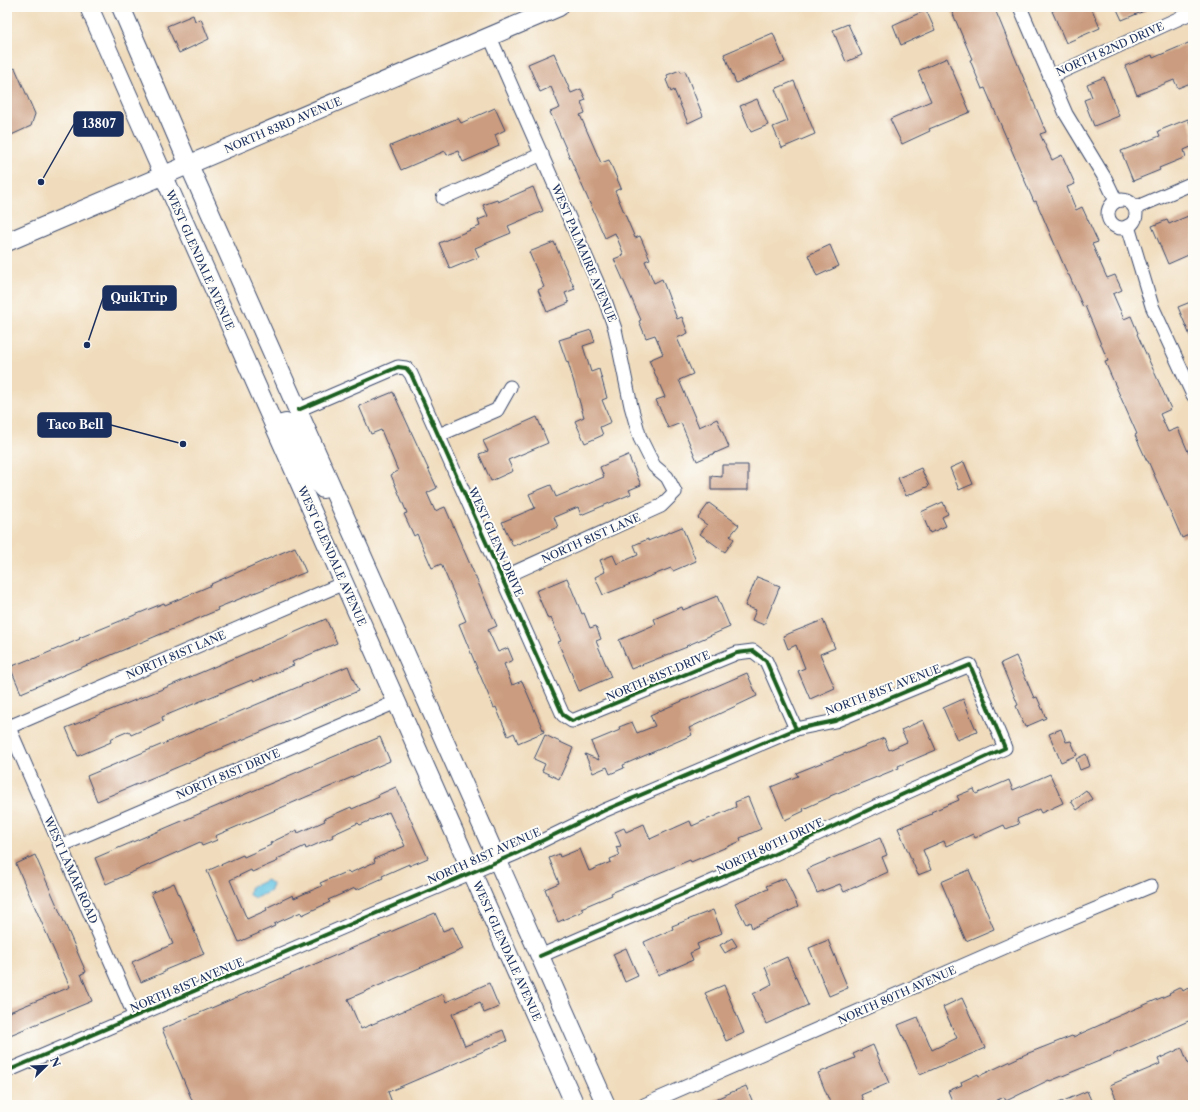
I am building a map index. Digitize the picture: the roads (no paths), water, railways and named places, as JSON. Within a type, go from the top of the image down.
[{"type":"main road","name":"WEST GLENDALE AVENUE","points":[[89,7],[575,1105]]},
{"type":"main road","points":[[121,7],[189,165],[606,1105]]},
{"type":"main road","name":"NORTH 83RD AVENUE","points":[[7,242],[558,7]]},
{"type":"main road","points":[[274,426],[286,423],[290,425],[317,482],[344,512]]},
{"type":"street","points":[[1020,7],[1071,124],[1106,180],[1116,201]]},
{"type":"street","name":"NORTH 82ND DRIVE","points":[[1050,76],[1191,10]]},
{"type":"street","name":"WEST PALMAIRE AVENUE","points":[[490,37],[605,300],[615,329],[631,406],[640,438],[654,466],[667,477],[675,492]]},
{"type":"street","points":[[442,198],[542,154]]},
{"type":"street","points":[[1135,208],[1193,183]]},
{"type":"street","points":[[1116,201],[1128,201],[1135,208],[1136,216],[1134,220],[1124,228],[1115,226],[1109,220],[1109,207],[1116,201]]},
{"type":"street","points":[[1128,226],[1152,306],[1189,374],[1193,395]]},
{"type":"street","name":"WEST GLENN DRIVE","points":[[298,410],[398,367],[406,368],[411,374],[563,715],[572,721]]},
{"type":"street","points":[[439,436],[497,410],[510,387]]},
{"type":"street","name":"NORTH 81ST LANE","points":[[502,578],[661,506],[675,492]]},
{"type":"street","name":"NORTH 81ST LANE","points":[[8,725],[344,583]]},
{"type":"street","name":"NORTH 81ST DRIVE","points":[[572,721],[737,653],[753,651],[766,661],[796,729]]},
{"type":"street","name":"NORTH 81ST AVENUE","points":[[7,1071],[498,861],[603,811],[796,729],[834,720],[970,665],[1005,748]]},
{"type":"street","name":"NORTH 81ST DRIVE","points":[[60,846],[396,702]]},
{"type":"street","name":"WEST LAMAR ROAD","points":[[8,725],[135,1017]]},
{"type":"street","name":"NORTH 80TH DRIVE","points":[[540,956],[764,859],[1005,748]]},
{"type":"street","name":"NORTH 80TH AVENUE","points":[[644,1105],[1151,886]]},
{"type":"water","points":[[267,880],[272,884],[271,891],[255,898],[249,895],[250,888]]},
{"type":"place","name":"13807","points":[[41,182]]},
{"type":"place","name":"QuikTrip","points":[[87,345]]},
{"type":"place","name":"Taco Bell","points":[[183,444]]}]
